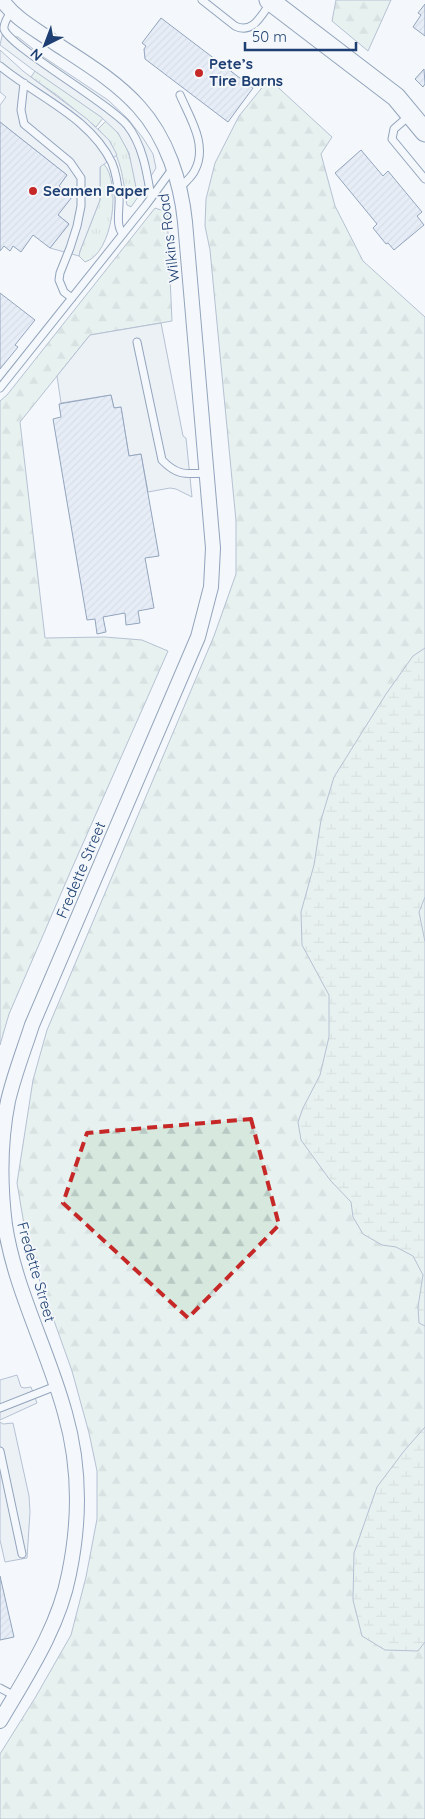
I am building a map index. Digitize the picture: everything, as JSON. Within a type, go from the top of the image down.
[{"type":"main road","points":[[271,1],[396,98],[425,132]]},
{"type":"street","name":"Wilkins Road","points":[[2,0],[11,11],[119,88],[134,102],[154,127],[173,168],[180,188],[187,242],[213,550]]},
{"type":"street","name":"Fredette Street","points":[[0,1721],[53,1623],[64,1597],[73,1553],[77,1512],[76,1476],[65,1413],[23,1292],[5,1227],[1,1193],[1,1165],[8,1101],[32,1026],[198,637],[212,587],[213,550]]},
{"type":"lane","points":[[202,0],[241,29],[252,27],[271,1]]},
{"type":"lane","points":[[11,11],[4,25],[4,29],[9,36],[31,54],[116,113],[128,127],[141,152],[152,197]]},
{"type":"lane","points":[[0,66],[74,118],[101,146],[112,164],[117,183],[119,227],[123,234]]},
{"type":"lane","points":[[24,83],[21,110],[24,124],[70,162],[81,178],[82,188],[77,226],[59,280],[64,292],[72,298]]},
{"type":"lane","points":[[180,96],[195,128],[199,140],[200,154],[194,171],[180,188]]},
{"type":"lane","points":[[410,114],[394,129],[392,139],[425,180]]},
{"type":"lane","points":[[0,388],[173,168]]},
{"type":"lane","points":[[137,342],[162,460],[172,471],[185,474],[207,473]]},
{"type":"lane","points":[[0,1408],[56,1386]]},
{"type":"lane","points":[[0,1451],[22,1554]]},
{"type":"lane","points":[[0,1688],[15,1696]]},
{"type":"highlighted area","points":[[251,1119],[279,1225],[188,1318],[63,1203],[87,1133]]},
{"type":"green space","points":[[336,0],[391,0],[368,51],[332,21]]},
{"type":"green space","points":[[35,71],[103,118],[96,127],[31,77]]},
{"type":"green space","points":[[269,79],[332,137],[321,154],[335,206],[363,261],[425,317],[425,1819],[0,1819],[0,1754],[71,1635],[86,1577],[97,1519],[97,1471],[89,1433],[72,1371],[28,1248],[17,1183],[33,1080],[47,1030],[214,636],[236,574],[236,521],[210,250],[205,226],[206,199],[215,163],[239,116]]},
{"type":"green space","points":[[106,121],[120,137],[129,155],[138,197],[131,207],[127,205],[125,188],[116,155],[109,142],[98,129]]},
{"type":"green space","points":[[103,163],[109,172],[112,185],[112,217],[102,246],[95,256],[85,262],[79,256],[100,200],[100,167]]},
{"type":"green space","points":[[155,208],[167,212],[172,321],[90,335],[20,422],[45,638],[105,637],[142,640],[168,651],[9,1014],[0,1045],[0,401],[7,395]]},
{"type":"green space","points":[[425,648],[425,897],[419,912],[425,942],[425,1326],[419,1323],[418,1307],[423,1275],[413,1256],[396,1247],[382,1245],[363,1234],[353,1217],[351,1202],[330,1180],[301,1140],[298,1122],[320,1075],[329,1037],[329,995],[302,945],[301,912],[314,865],[321,820],[334,777],[386,694],[413,656]]},
{"type":"green space","points":[[425,1427],[425,1642],[418,1651],[385,1650],[362,1636],[353,1600],[354,1553],[377,1487]]},
{"type":"shaded area","points":[[4,27],[9,36],[18,37],[42,56],[108,100],[128,119],[143,138],[153,154],[156,168],[138,197],[129,153],[118,133],[101,117],[0,45]]},
{"type":"shaded area","points":[[0,50],[23,71],[87,119],[109,140],[117,155],[100,167],[100,200],[79,256],[50,248],[69,224],[58,215],[59,186],[67,175],[0,122],[0,105],[6,97],[0,92]]},
{"type":"shaded area","points":[[161,323],[183,436],[186,438],[192,497],[170,488],[148,492],[141,454],[129,456],[121,407],[114,408],[111,395],[61,403],[57,376],[90,335]]},
{"type":"shaded area","points":[[17,1375],[21,1387],[31,1387],[37,1403],[0,1420],[0,1380]]},
{"type":"shaded area","points":[[0,1422],[3,1424],[13,1423],[29,1496],[30,1512],[27,1558],[5,1562],[0,1540]]},
{"type":"building","points":[[425,4],[425,36],[413,27],[421,15],[418,13]]},
{"type":"building","name":"Pete’s Tire Barns","points":[[161,18],[253,88],[228,122],[145,59],[144,49],[146,46],[142,43]]},
{"type":"building","points":[[424,69],[425,84],[423,87],[415,79]]},
{"type":"building","name":"Seamen Paper","points":[[0,122],[67,175],[59,186],[72,197],[58,215],[69,224],[50,248],[33,235],[21,252],[13,246],[10,251],[4,246],[0,251]]},
{"type":"building","points":[[361,150],[383,176],[388,171],[422,212],[417,216],[424,225],[394,250],[388,243],[386,244],[373,228],[377,224],[335,173]]},
{"type":"building","points":[[0,293],[35,320],[15,345],[18,347],[0,369]]},
{"type":"building","points":[[111,395],[114,408],[121,407],[129,456],[141,454],[159,556],[145,558],[154,608],[138,611],[140,623],[126,625],[125,613],[103,617],[106,632],[97,634],[95,619],[87,620],[53,419],[61,417],[59,404]]},
{"type":"building","points":[[0,1576],[14,1637],[0,1640]]},
{"type":"place","name":"Pete’s Tire Barns","points":[[199,73]]},
{"type":"place","name":"Seamen Paper","points":[[33,191]]}]
